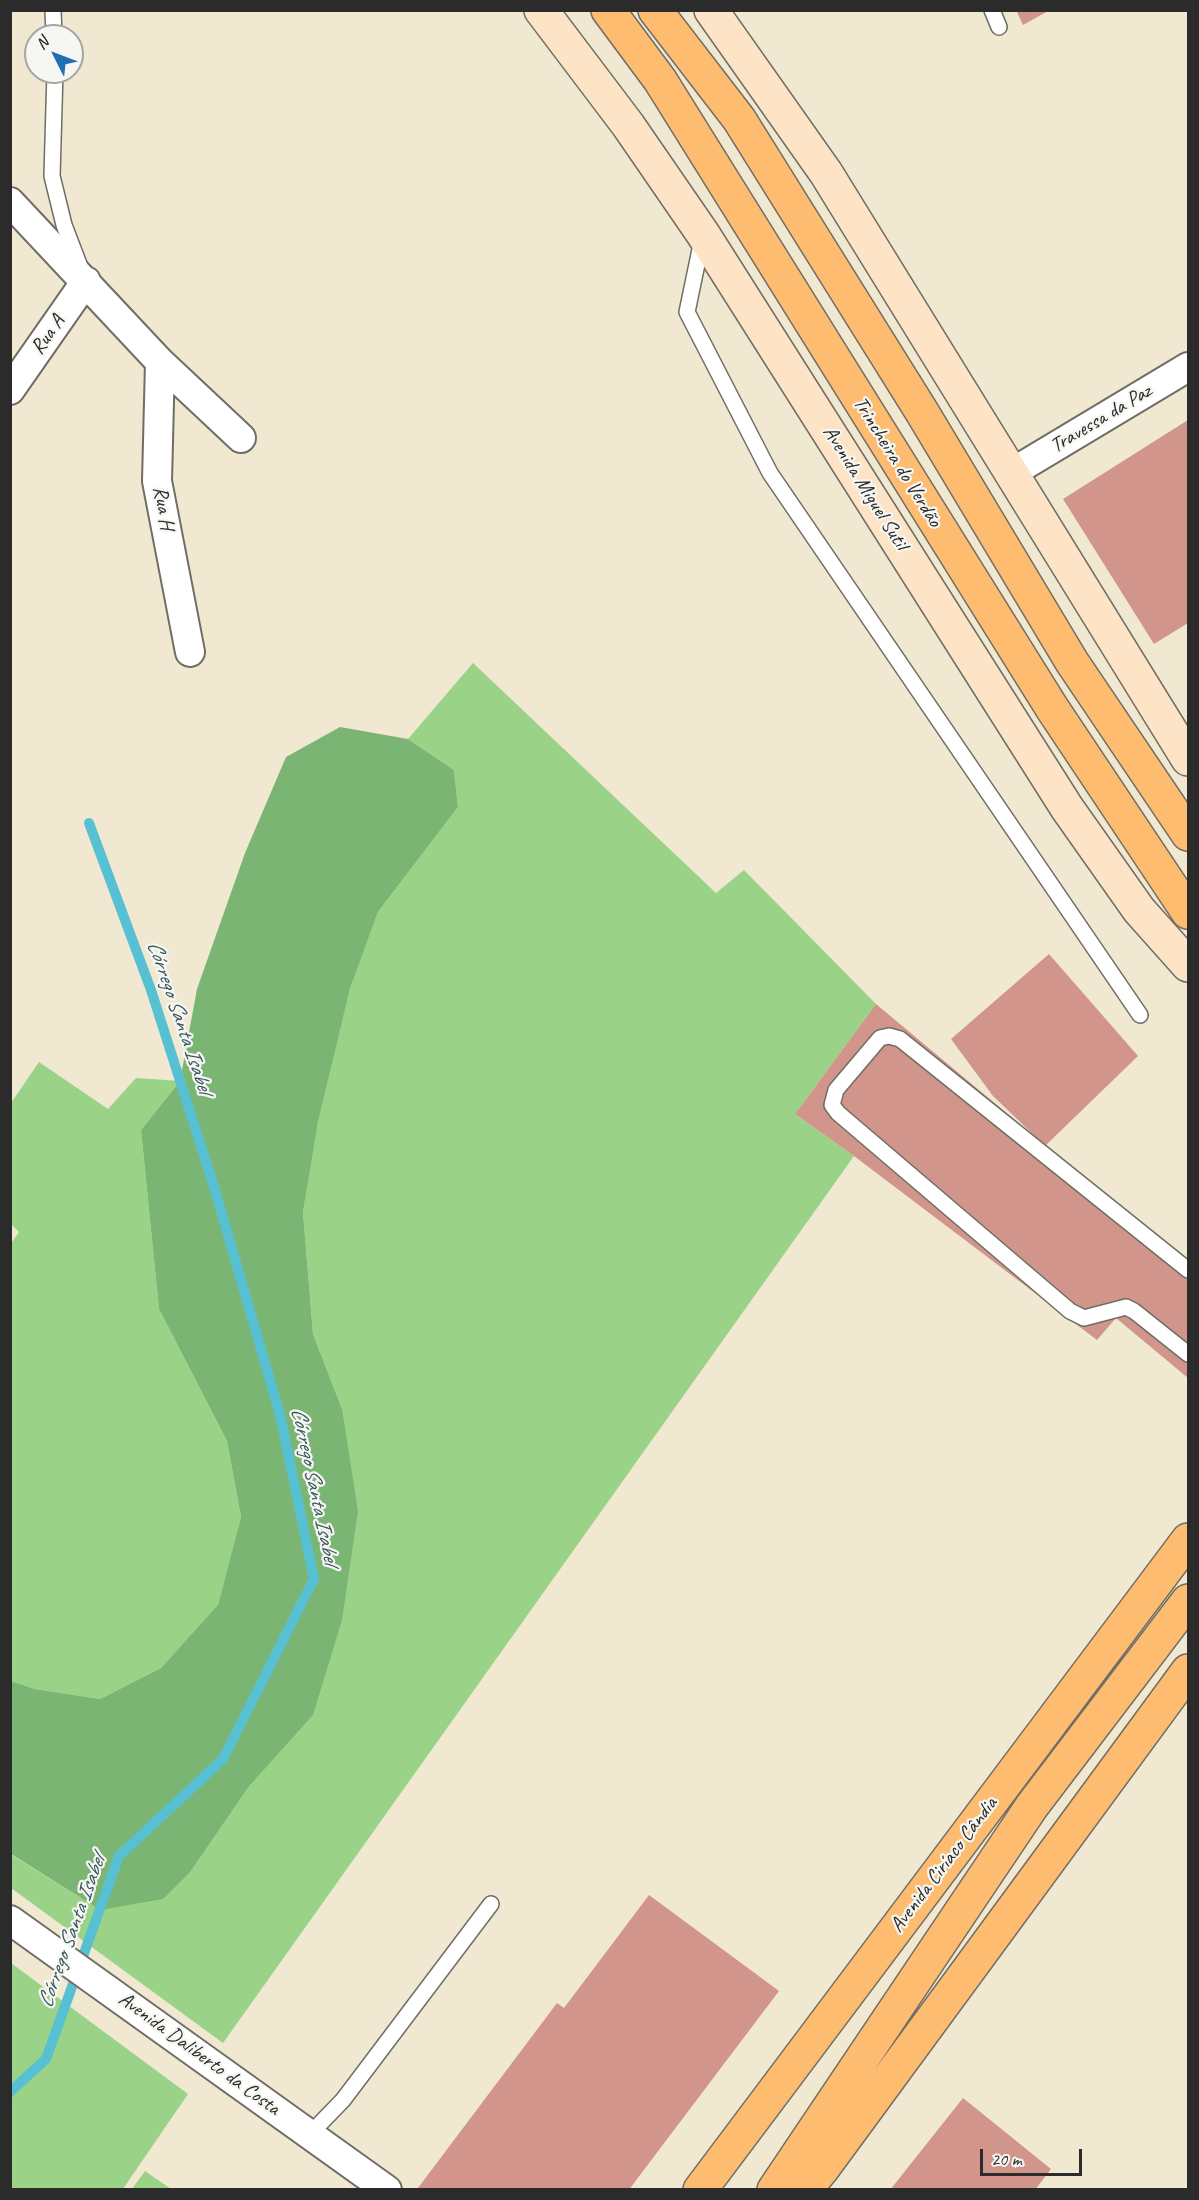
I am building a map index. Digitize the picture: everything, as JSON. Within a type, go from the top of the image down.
[{"type":"highway","name":"Trincheira do Verdão","points":[[608,10],[660,80],[1052,708],[1188,912]]},
{"type":"highway","points":[[654,10],[739,119],[922,412],[1072,662],[1188,834]]},
{"type":"highway","name":"Avenida Ciríaco Cândia","points":[[700,2190],[1188,1540]]},
{"type":"highway","points":[[774,2190],[1032,1806],[1188,1601]]},
{"type":"highway","points":[[805,2190],[831,2158],[1188,1671]]},
{"type":"street","name":"Avenida Miguel Sutil","points":[[541,10],[628,125],[703,234],[1067,808],[1139,910],[1188,965]]},
{"type":"street","points":[[711,10],[826,172],[1188,759]]},
{"type":"street","points":[[10,202],[160,362],[241,438]]},
{"type":"street","name":"Rua A","points":[[10,390],[86,281]]},
{"type":"street","name":"Rua H","points":[[160,362],[157,481],[190,652]]},
{"type":"street","name":"Travessa da Paz","points":[[1012,472],[1188,367]]},
{"type":"street","name":"Avenida Daliberto da Costa","points":[[10,1920],[387,2190]]},
{"type":"lane","points":[[992,10],[999,27]]},
{"type":"lane","points":[[55,84],[52,177],[64,225],[86,281]]},
{"type":"lane","points":[[703,234],[687,312],[770,473],[1140,1015]]},
{"type":"lane","points":[[1188,1270],[900,1039],[889,1036],[880,1038],[836,1090],[832,1105],[838,1113],[1071,1311],[1084,1318],[1126,1307],[1188,1354]]},
{"type":"lane","points":[[310,2134],[343,2100],[491,1904]]},
{"type":"green space","points":[[473,663],[716,893],[744,870],[876,1004],[795,1114],[854,1156],[223,2043],[11,1888],[10,1854],[100,1910],[191,1871],[250,1785],[342,1409],[313,1334],[303,1212],[317,1121],[350,989],[378,912],[458,807],[454,770],[408,739]]},
{"type":"green space","points":[[340,727],[408,739],[454,770],[458,807],[378,912],[350,989],[318,1121],[303,1212],[313,1334],[342,1409],[358,1511],[342,1620],[313,1715],[250,1785],[191,1871],[163,1899],[100,1910],[11,1854],[11,1681],[35,1689],[100,1699],[161,1668],[218,1605],[241,1517],[227,1441],[159,1309],[141,1130],[180,1081],[197,989],[245,853],[286,757]]},
{"type":"green space","points":[[39,1062],[108,1109],[136,1078],[180,1081],[141,1130],[159,1309],[227,1441],[241,1517],[218,1606],[161,1668],[100,1699],[35,1689],[11,1681],[10,1245],[19,1232],[11,1224],[11,1103]]},
{"type":"green space","points":[[11,1963],[188,2094],[123,2189],[11,2189]]},
{"type":"green space","points":[[145,2171],[171,2189],[132,2189]]},
{"type":"building","points":[[1016,10],[1050,10],[1023,25]]},
{"type":"building","points":[[1188,420],[1188,623],[1154,644],[1063,499]]},
{"type":"building","points":[[1049,954],[1138,1056],[1045,1146],[1188,1261],[1188,1378],[1116,1318],[1097,1340],[795,1114],[876,1004],[1040,1141],[993,1096],[951,1039]]},
{"type":"building","points":[[649,1895],[779,1991],[629,2190],[418,2188],[557,2003],[564,2008]]},
{"type":"building","points":[[963,2098],[1051,2169],[1035,2190],[890,2190]]},
{"type":"waterway","name":"Córrego Santa Isabel","points":[[10,2092],[46,2059],[119,1856],[223,1759],[314,1579],[280,1415],[215,1190],[151,990],[89,823]]}]
